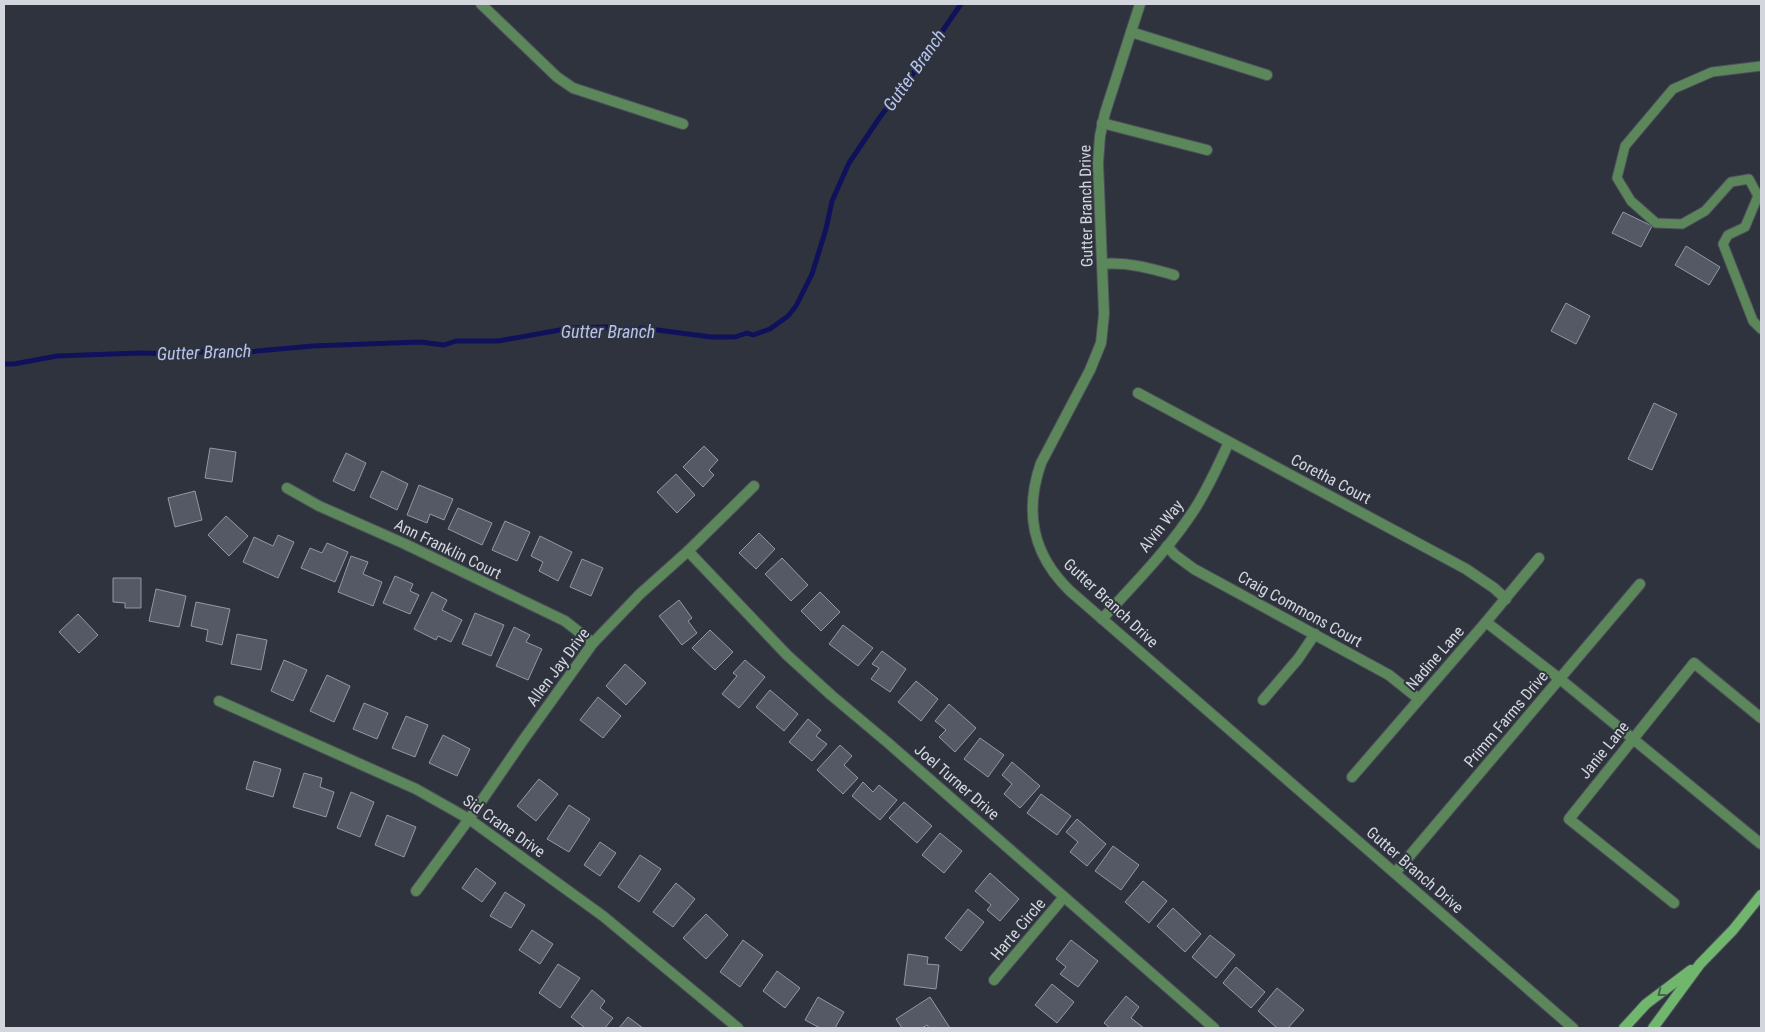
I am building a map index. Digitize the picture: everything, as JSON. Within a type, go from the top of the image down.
[{"type":"main road","points":[[1653,1028],[1700,964],[1733,930],[1761,895]]},
{"type":"main road","points":[[1624,1028],[1646,1004],[1700,964]]},
{"type":"street","points":[[481,4],[565,83],[583,92],[683,124]]},
{"type":"street","name":"Gutter Branch Drive","points":[[1140,4],[1102,123],[1098,163],[1104,314],[1101,343],[1090,370],[1041,462],[1036,478],[1032,503],[1035,531],[1039,545],[1051,570],[1070,591],[1573,1028]]},
{"type":"street","points":[[1131,32],[1267,75]]},
{"type":"street","points":[[1102,123],[1207,150]]},
{"type":"street","points":[[1102,264],[1126,263],[1174,275]]},
{"type":"street","name":"Coretha Court","points":[[1138,393],[1466,569],[1506,599]]},
{"type":"street","name":"Alvin Way","points":[[1102,619],[1167,546],[1196,507],[1229,442]]},
{"type":"street","name":"Allen Jay Drive","points":[[416,891],[470,819],[524,739],[593,643],[640,594],[688,551],[754,486]]},
{"type":"street","name":"Ann Franklin Court","points":[[287,488],[319,506],[405,544],[565,620],[593,643]]},
{"type":"street","name":"Craig Commons Court","points":[[1167,546],[1175,555],[1194,568],[1389,674],[1419,700]]},
{"type":"street","name":"Joel Turner Drive","points":[[688,551],[787,655],[825,690],[1214,1028]]},
{"type":"street","name":"Nadine Lane","points":[[1352,777],[1506,599],[1539,558]]},
{"type":"street","name":"Primm Farms Drive","points":[[1395,873],[1640,584]]},
{"type":"street","points":[[1486,622],[1560,679],[1761,844]]},
{"type":"street","points":[[1263,700],[1298,659],[1315,634]]},
{"type":"street","name":"Janie Lane","points":[[1674,903],[1569,819],[1694,663],[1761,718]]},
{"type":"street","name":"Sid Crane Drive","points":[[219,701],[416,789],[470,819],[603,916],[738,1028]]},
{"type":"street","name":"Harte Circle","points":[[994,980],[1064,897]]},
{"type":"lane","points":[[1761,66],[1712,72],[1673,89],[1625,146],[1617,178],[1631,201],[1656,223],[1682,224],[1705,211],[1731,182],[1749,179],[1758,196],[1745,228],[1728,236],[1723,244],[1753,321],[1761,329]]},
{"type":"building","points":[[1623,212],[1652,226],[1641,247],[1612,233]]},
{"type":"building","points":[[1686,246],[1720,267],[1709,285],[1675,265]]},
{"type":"building","points":[[1566,303],[1590,316],[1576,344],[1551,331]]},
{"type":"building","points":[[1654,403],[1677,414],[1652,470],[1628,459]]},
{"type":"building","points":[[704,446],[718,460],[709,470],[714,475],[703,487],[683,467]]},
{"type":"building","points":[[210,448],[236,452],[232,482],[205,478]]},
{"type":"building","points":[[346,453],[366,463],[354,491],[333,481]]},
{"type":"building","points":[[382,471],[408,484],[397,510],[370,497]]},
{"type":"building","points":[[676,474],[695,495],[677,513],[657,492]]},
{"type":"building","points":[[419,485],[453,499],[444,520],[430,514],[427,523],[407,515]]},
{"type":"building","points":[[195,491],[202,520],[175,527],[168,498]]},
{"type":"building","points":[[458,508],[492,523],[482,545],[448,529]]},
{"type":"building","points":[[226,516],[248,536],[229,556],[208,535]]},
{"type":"building","points":[[505,521],[530,532],[517,561],[492,550]]},
{"type":"building","points":[[759,533],[775,549],[756,569],[739,553]]},
{"type":"building","points":[[278,535],[294,542],[278,578],[243,562],[254,537],[273,546]]},
{"type":"building","points":[[540,536],[572,552],[558,581],[539,571],[543,562],[531,556]]},
{"type":"building","points":[[327,543],[348,552],[335,582],[301,568],[310,548],[322,553]]},
{"type":"building","points":[[351,556],[368,562],[363,574],[382,582],[373,606],[338,592]]},
{"type":"building","points":[[782,558],[808,585],[791,601],[765,574]]},
{"type":"building","points":[[582,559],[603,568],[591,596],[570,587]]},
{"type":"building","points":[[395,576],[413,584],[410,591],[419,595],[410,614],[383,603]]},
{"type":"building","points":[[113,578],[141,578],[141,608],[125,608],[125,603],[113,602]]},
{"type":"building","points":[[156,589],[186,596],[179,627],[149,621]]},
{"type":"building","points":[[432,592],[447,600],[442,610],[462,620],[451,642],[438,636],[436,640],[414,629]]},
{"type":"building","points":[[820,592],[840,612],[821,631],[801,611]]},
{"type":"building","points":[[679,600],[692,618],[688,621],[697,633],[682,645],[659,616]]},
{"type":"building","points":[[196,602],[230,609],[222,645],[206,641],[208,630],[191,626]]},
{"type":"building","points":[[475,613],[504,625],[491,656],[462,644]]},
{"type":"building","points":[[78,614],[98,635],[79,653],[59,632]]},
{"type":"building","points":[[843,625],[873,648],[858,666],[829,644]]},
{"type":"building","points":[[514,627],[530,635],[526,642],[542,649],[528,680],[496,666]]},
{"type":"building","points":[[710,630],[733,652],[715,670],[692,648]]},
{"type":"building","points":[[237,634],[267,640],[261,670],[231,664]]},
{"type":"building","points":[[882,651],[906,669],[890,692],[871,679],[879,668],[872,664]]},
{"type":"building","points":[[284,660],[307,670],[293,701],[271,691]]},
{"type":"building","points":[[745,660],[765,677],[739,708],[722,694],[737,676],[733,673]]},
{"type":"building","points":[[625,664],[646,683],[626,705],[606,686]]},
{"type":"building","points":[[327,675],[350,686],[334,722],[310,711]]},
{"type":"building","points":[[916,681],[938,699],[921,721],[898,702]]},
{"type":"building","points":[[770,690],[798,714],[784,731],[756,707]]},
{"type":"building","points":[[598,697],[621,716],[603,738],[580,720]]},
{"type":"building","points":[[364,703],[388,713],[377,739],[353,729]]},
{"type":"building","points":[[949,704],[976,728],[955,752],[939,737],[946,730],[935,721]]},
{"type":"building","points":[[406,716],[428,725],[415,757],[392,748]]},
{"type":"building","points":[[808,719],[821,730],[816,736],[827,744],[812,761],[789,742]]},
{"type":"building","points":[[443,735],[470,749],[457,776],[429,763]]},
{"type":"building","points":[[980,738],[1004,755],[988,777],[964,759]]},
{"type":"building","points":[[840,745],[852,756],[844,765],[858,778],[843,794],[817,770]]},
{"type":"building","points":[[254,761],[281,769],[273,797],[246,789]]},
{"type":"building","points":[[1012,762],[1040,786],[1020,808],[1004,794],[1012,784],[1002,775]]},
{"type":"building","points":[[304,773],[322,778],[320,787],[334,792],[326,817],[293,807]]},
{"type":"building","points":[[539,779],[558,794],[536,821],[517,806]]},
{"type":"building","points":[[863,782],[873,792],[879,785],[897,800],[880,820],[852,796]]},
{"type":"building","points":[[351,792],[374,802],[360,837],[337,828]]},
{"type":"building","points":[[1041,794],[1071,816],[1057,835],[1027,813]]},
{"type":"building","points":[[904,802],[932,826],[917,843],[889,818]]},
{"type":"building","points":[[569,805],[590,819],[569,852],[547,839]]},
{"type":"building","points":[[387,815],[416,827],[404,857],[375,845]]},
{"type":"building","points":[[1077,819],[1106,844],[1087,866],[1070,852],[1078,842],[1066,832]]},
{"type":"building","points":[[940,833],[962,851],[944,873],[922,855]]},
{"type":"building","points":[[600,842],[616,853],[600,876],[584,865]]},
{"type":"building","points":[[1113,846],[1139,865],[1121,890],[1095,871]]},
{"type":"building","points":[[640,855],[661,869],[639,902],[618,887]]},
{"type":"building","points":[[476,868],[496,883],[482,902],[462,888]]},
{"type":"building","points":[[990,873],[1019,899],[1000,921],[987,910],[991,905],[975,891]]},
{"type":"building","points":[[1143,881],[1167,901],[1149,923],[1125,902]]},
{"type":"building","points":[[676,883],[695,899],[673,927],[653,912]]},
{"type":"building","points":[[505,892],[525,905],[511,928],[490,916]]},
{"type":"building","points":[[1173,908],[1201,934],[1185,952],[1157,926]]},
{"type":"building","points":[[968,909],[984,922],[961,951],[945,938]]},
{"type":"building","points":[[706,914],[728,935],[706,959],[683,938]]},
{"type":"building","points":[[532,930],[553,944],[540,964],[519,950]]},
{"type":"building","points":[[1210,935],[1235,955],[1216,978],[1192,957]]},
{"type":"building","points":[[743,940],[763,955],[740,987],[720,972]]},
{"type":"building","points":[[1071,940],[1098,961],[1078,987],[1060,974],[1066,967],[1056,959]]},
{"type":"building","points":[[908,954],[928,957],[927,964],[939,965],[936,989],[904,985]]},
{"type":"building","points":[[558,964],[580,978],[560,1008],[539,993]]},
{"type":"building","points":[[1236,967],[1265,992],[1251,1008],[1223,983]]},
{"type":"building","points":[[777,971],[800,988],[785,1008],[763,991]]},
{"type":"building","points":[[1052,984],[1074,1002],[1057,1023],[1035,1005]]},
{"type":"building","points":[[1277,988],[1304,1010],[1288,1028],[1277,1028],[1258,1011]]},
{"type":"building","points":[[592,990],[605,1001],[600,1008],[613,1018],[605,1028],[585,1028],[571,1017]]},
{"type":"building","points":[[1126,996],[1139,1007],[1131,1018],[1144,1028],[1110,1028],[1104,1023]]},
{"type":"building","points":[[818,997],[844,1012],[835,1028],[820,1028],[805,1020]]},
{"type":"building","points":[[930,997],[950,1028],[929,1028],[927,1025],[922,1028],[902,1028],[896,1019]]},
{"type":"building","points":[[628,1017],[643,1028],[619,1028]]},
{"type":"waterway","name":"Gutter Branch","points":[[4,364],[57,356],[140,353],[176,354],[224,350],[247,352],[313,346],[420,342],[444,345],[456,341],[498,341],[571,328],[607,327],[636,330],[642,328],[711,337],[735,337],[747,333],[753,335],[770,329],[788,316],[796,306],[812,274],[826,229],[832,201],[849,163],[961,4]]}]
